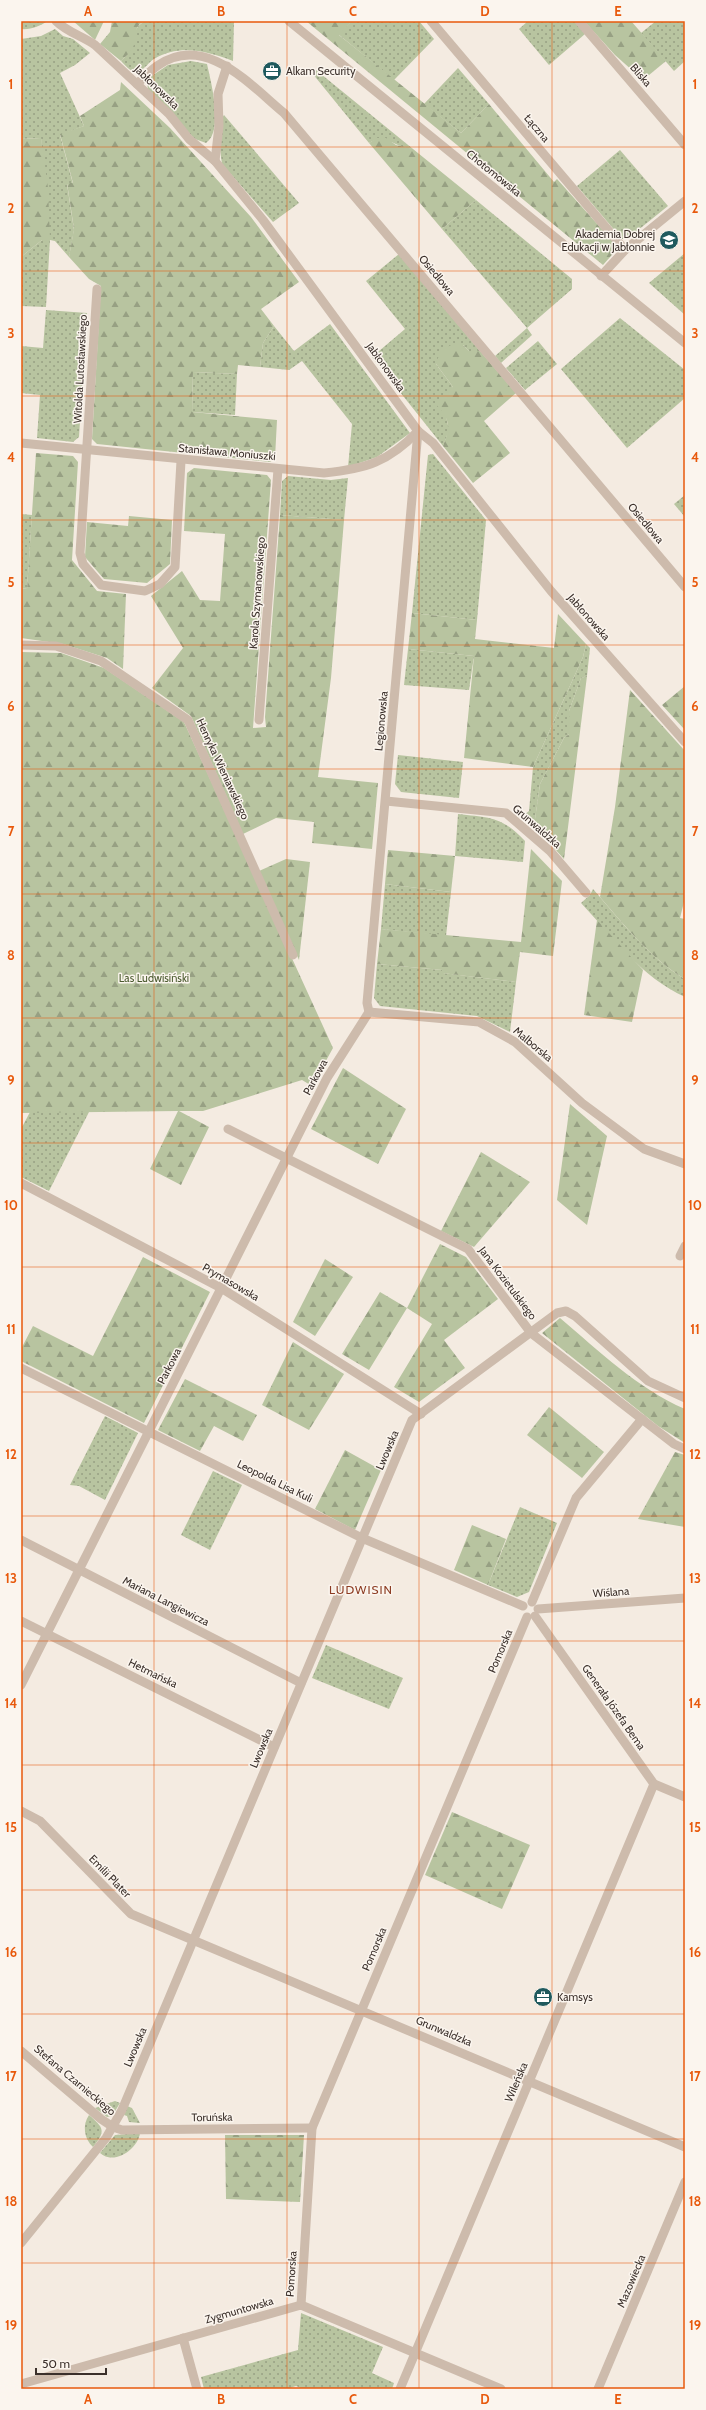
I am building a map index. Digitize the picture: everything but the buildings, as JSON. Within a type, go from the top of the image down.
[{"type":"street","name":"Jabłonowska","points":[[56,21],[70,32],[95,45],[169,114],[189,139],[215,160],[263,220],[418,432],[433,443],[515,548],[591,639],[685,742]]},
{"type":"street","name":"Chotomowska","points":[[289,21],[685,343]]},
{"type":"street","name":"Łączna","points":[[431,21],[626,250]]},
{"type":"street","name":"Bliska","points":[[579,21],[685,145]]},
{"type":"street","name":"Osiedlowa","points":[[137,84],[157,66],[176,57],[204,56],[214,58],[227,66],[284,113],[685,587]]},
{"type":"street","points":[[215,160],[218,126],[218,94],[227,66]]},
{"type":"street","points":[[602,276],[626,250],[685,201]]},
{"type":"street","name":"Witolda Lutosławskiego","points":[[97,289],[81,560],[101,585],[145,590],[160,584],[175,567],[181,461]]},
{"type":"street","name":"Stanisława Moniuszki","points":[[21,443],[133,453],[181,461],[324,474],[367,467],[396,452],[418,432]]},
{"type":"street","name":"Legionowska","points":[[369,1012],[367,1003],[418,432]]},
{"type":"street","name":"Karola Szymanowskiego","points":[[259,720],[278,469]]},
{"type":"street","name":"Henryka Wieniawskiego","points":[[21,645],[56,646],[101,661],[188,720],[293,955]]},
{"type":"street","name":"Grunwaldzka","points":[[386,801],[506,813],[550,851],[586,893]]},
{"type":"street","name":"Parkowa","points":[[21,1685],[338,1058],[369,1012]]},
{"type":"street","name":"Malborska","points":[[369,1012],[479,1022],[515,1042],[582,1103],[632,1141],[644,1149],[685,1164]]},
{"type":"street","name":"Jana Kozietulskiego","points":[[228,1129],[468,1249],[531,1333],[674,1444],[685,1449]]},
{"type":"street","name":"Prymasowska","points":[[21,1183],[221,1288],[421,1414]]},
{"type":"street","points":[[680,1256],[685,1246]]},
{"type":"street","name":"Lwowska","points":[[21,2242],[113,2127],[412,1420],[557,1313],[569,1312],[648,1381],[685,1398]]},
{"type":"street","name":"Leopolda Lisa Kuli","points":[[21,1368],[362,1538],[531,1610]]},
{"type":"street","name":"Pomorska","points":[[301,2305],[312,2128],[531,1610],[576,1498],[642,1419]]},
{"type":"street","name":"Mariana Langiewicza","points":[[21,1540],[301,1683]]},
{"type":"street","name":"Wiślana","points":[[531,1610],[685,1598]]},
{"type":"street","name":"Generała Józefa Bema","points":[[531,1610],[654,1784]]},
{"type":"street","name":"Hetmańska","points":[[21,1621],[274,1747]]},
{"type":"street","points":[[654,1784],[685,1797]]},
{"type":"street","name":"Wileńska","points":[[400,2389],[654,1784]]},
{"type":"street","name":"Emilii Plater","points":[[21,1811],[40,1821],[131,1914],[193,1940]]},
{"type":"street","name":"Grunwaldzka","points":[[193,1940],[529,2080],[685,2147]]},
{"type":"street","name":"Stefana Czarnieckiego","points":[[21,2051],[113,2127]]},
{"type":"street","name":"Toruńska","points":[[113,2127],[122,2130],[312,2128]]},
{"type":"street","name":"Mazowiecka","points":[[598,2389],[685,2182]]},
{"type":"street","points":[[301,2305],[501,2389]]},
{"type":"street","name":"Zygmuntowska","points":[[21,2384],[301,2305]]},
{"type":"street","points":[[183,2338],[197,2389]]},
{"type":"green space","points":[[21,21],[47,21],[35,27],[21,29]]},
{"type":"green space","points":[[73,21],[104,21],[95,40]]},
{"type":"green space","points":[[112,21],[146,21],[138,26],[135,43],[129,53],[121,61],[100,44],[110,32]]},
{"type":"green space","points":[[146,21],[234,21],[233,61],[213,54],[183,50],[164,54],[154,59],[141,70],[136,72],[127,67],[121,61],[131,47],[134,34],[138,26]]},
{"type":"green space","points":[[306,21],[352,21],[339,35],[461,133],[489,104],[554,182],[557,179],[616,245],[617,249],[603,265]]},
{"type":"green space","points":[[352,21],[419,21],[434,39],[394,80],[338,34]]},
{"type":"green space","points":[[528,21],[574,21],[585,34],[549,65],[519,29]]},
{"type":"green space","points":[[584,21],[631,21],[666,61],[643,80],[615,55]]},
{"type":"green space","points":[[656,21],[685,22],[685,61],[674,71],[641,33]]},
{"type":"green space","points":[[55,29],[63,36],[73,39],[90,53],[75,65],[60,73],[84,126],[60,135],[73,184],[67,184],[74,230],[69,257],[55,241],[50,240],[46,307],[21,306],[21,257],[42,240],[49,240],[41,138],[21,139],[21,39],[41,36]]},
{"type":"green space","points":[[191,61],[207,64],[213,94],[215,106],[214,128],[211,137],[206,143],[195,139],[148,92],[147,79],[168,65]]},
{"type":"green space","points":[[458,68],[489,104],[461,133],[424,104]]},
{"type":"green space","points":[[316,70],[413,149],[381,139],[369,143],[312,73]]},
{"type":"green space","points":[[121,82],[170,128],[251,217],[299,282],[261,309],[274,326],[263,343],[260,367],[238,365],[237,374],[193,372],[192,412],[277,420],[275,458],[270,462],[97,444],[92,439],[101,286],[89,279],[69,257],[74,229],[67,183],[73,183],[60,134],[84,126],[80,116],[120,90]]},
{"type":"green space","points":[[224,115],[299,203],[273,222],[222,164],[220,149],[222,118]]},
{"type":"green space","points":[[41,138],[48,188],[50,240],[42,240],[21,257],[21,139]]},
{"type":"green space","points":[[377,138],[386,138],[396,145],[413,149],[476,200],[442,229],[369,143]]},
{"type":"green space","points":[[620,150],[668,206],[627,239],[622,239],[577,186]]},
{"type":"green space","points":[[476,200],[572,279],[572,289],[527,328],[442,229]]},
{"type":"green space","points":[[685,253],[685,315],[649,283]]},
{"type":"green space","points":[[399,254],[480,351],[469,351],[463,345],[436,364],[453,387],[446,416],[449,430],[443,446],[372,357],[405,329],[366,281]]},
{"type":"green space","points":[[46,310],[87,313],[79,437],[73,442],[37,438],[40,395],[21,393],[21,346],[43,348]]},
{"type":"green space","points":[[620,318],[685,370],[685,398],[627,448],[561,369]]},
{"type":"green space","points":[[330,324],[410,433],[377,457],[348,467],[352,424],[302,361],[289,370],[260,367],[263,343],[274,326],[294,351]]},
{"type":"green space","points":[[527,328],[532,335],[501,363],[495,356]]},
{"type":"green space","points":[[538,341],[557,364],[525,390],[506,368]]},
{"type":"green space","points":[[455,343],[463,345],[469,351],[480,351],[516,393],[484,421],[510,453],[473,483],[443,446],[448,423],[444,414],[435,403],[453,387],[436,364],[443,351]]},
{"type":"green space","points":[[193,372],[237,374],[235,415],[192,412]]},
{"type":"green space","points":[[36,453],[73,456],[78,462],[72,560],[97,591],[126,594],[123,669],[107,658],[63,644],[21,638],[21,588],[27,589]]},
{"type":"green space","points":[[433,454],[486,520],[477,620],[412,613],[428,455]]},
{"type":"green space","points":[[194,468],[267,475],[271,480],[253,728],[266,727],[265,717],[280,515],[344,520],[331,678],[318,777],[378,783],[372,849],[312,843],[314,822],[276,818],[243,834],[191,716],[152,688],[183,648],[151,596],[182,571],[200,600],[220,601],[225,534],[184,531],[187,473]]},
{"type":"green space","points":[[288,476],[331,480],[348,478],[344,520],[280,515],[282,481]]},
{"type":"green space","points":[[685,495],[685,517],[674,504]]},
{"type":"green space","points":[[21,514],[32,515],[27,589],[21,588]]},
{"type":"green space","points":[[129,516],[172,520],[170,564],[147,583],[104,579],[85,557],[87,522],[128,526]]},
{"type":"green space","points":[[412,613],[477,620],[475,639],[554,648],[558,614],[586,644],[583,657],[533,767],[464,758],[474,656],[408,649]]},
{"type":"green space","points":[[586,644],[590,648],[587,676],[581,678],[569,711],[569,734],[564,738],[540,784],[534,827],[524,815],[529,811],[533,767],[583,657]]},
{"type":"green space","points":[[408,649],[474,656],[469,690],[404,685]]},
{"type":"green space","name":"Las Ludwisiński","points":[[21,652],[61,653],[104,668],[184,722],[333,1048],[312,1086],[302,1080],[203,1111],[179,1111],[209,1127],[181,1185],[150,1169],[178,1111],[21,1113]]},
{"type":"green space","points":[[587,676],[564,859],[534,826],[540,784],[564,738],[569,734],[569,711],[581,678]]},
{"type":"green space","points":[[685,686],[685,730],[662,705]]},
{"type":"green space","points":[[630,690],[685,751],[685,898],[680,918],[685,919],[685,979],[672,971],[650,952],[629,931],[600,897],[615,807]]},
{"type":"green space","points":[[398,755],[463,762],[459,798],[401,792],[395,784]]},
{"type":"green space","points":[[458,814],[495,820],[509,827],[525,841],[523,862],[455,856]]},
{"type":"green space","points":[[531,849],[562,881],[553,956],[520,952],[516,982],[442,973],[442,970],[377,964],[381,929],[521,942]]},
{"type":"green space","points":[[388,850],[455,856],[451,892],[385,884]]},
{"type":"green space","points":[[286,859],[310,862],[299,960],[259,871]]},
{"type":"green space","points":[[385,884],[451,892],[446,936],[381,929]]},
{"type":"green space","points":[[593,889],[647,949],[685,979],[685,997],[669,989],[641,967],[628,955],[581,903],[590,895]]},
{"type":"green space","points":[[597,920],[643,970],[632,1022],[584,1015]]},
{"type":"green space","points":[[377,964],[442,970],[443,973],[516,982],[510,1032],[477,1016],[380,1006],[374,998]]},
{"type":"green space","points":[[343,1068],[406,1109],[378,1164],[311,1129]]},
{"type":"green space","points":[[570,1104],[607,1136],[587,1225],[557,1200]]},
{"type":"green space","points":[[30,1112],[89,1112],[49,1191],[21,1177],[21,1129]]},
{"type":"green space","points":[[481,1152],[530,1182],[474,1247],[441,1231]]},
{"type":"green space","points":[[440,1244],[466,1257],[498,1299],[444,1340],[465,1368],[419,1402],[394,1387],[432,1324],[407,1308]]},
{"type":"green space","points":[[143,1257],[210,1292],[144,1423],[21,1361],[21,1349],[33,1326],[93,1356]]},
{"type":"green space","points":[[325,1259],[353,1277],[315,1336],[293,1322]]},
{"type":"green space","points":[[380,1292],[407,1308],[369,1370],[342,1354]]},
{"type":"green space","points":[[560,1318],[604,1356],[635,1380],[651,1391],[685,1409],[685,1443],[658,1426],[542,1333]]},
{"type":"green space","points":[[293,1342],[344,1374],[309,1430],[262,1405]]},
{"type":"green space","points":[[185,1379],[257,1415],[243,1441],[214,1426],[200,1451],[158,1430]]},
{"type":"green space","points":[[549,1407],[604,1452],[582,1478],[527,1435]]},
{"type":"green space","points":[[105,1416],[138,1433],[105,1500],[79,1486],[70,1485]]},
{"type":"green space","points":[[345,1450],[381,1470],[355,1530],[315,1509]]},
{"type":"green space","points":[[675,1452],[685,1455],[685,1527],[638,1519]]},
{"type":"green space","points":[[213,1471],[242,1485],[210,1550],[181,1535]]},
{"type":"green space","points":[[520,1507],[557,1523],[529,1592],[517,1597],[488,1585]]},
{"type":"green space","points":[[472,1525],[506,1539],[488,1585],[454,1570]]},
{"type":"green space","points":[[326,1645],[403,1678],[389,1709],[312,1678]]},
{"type":"green space","points":[[452,1812],[530,1845],[502,1909],[425,1875]]},
{"type":"green space","points":[[115,2101],[120,2103],[112,2116],[107,2117],[95,2108]]},
{"type":"green space","points":[[127,2106],[132,2108],[140,2123],[129,2122],[127,2116],[124,2115]]},
{"type":"green space","points":[[89,2115],[98,2123],[102,2130],[100,2137],[93,2147],[90,2144],[85,2132],[85,2123]]},
{"type":"green space","points":[[140,2133],[135,2145],[130,2150],[118,2157],[106,2157],[100,2153],[115,2135]]},
{"type":"green space","points":[[225,2135],[304,2135],[300,2202],[226,2199]]},
{"type":"green space","points":[[301,2313],[383,2347],[372,2373],[394,2383],[392,2389],[303,2389],[296,2386],[287,2389],[204,2389],[201,2377],[298,2350]]},
{"type":"place","name":"Alkam Security","points":[[272,71]]},
{"type":"place","name":"Akademia Dobrej Edukacji w Jabłonnie","points":[[669,240]]},
{"type":"place","name":"Kamsys","points":[[543,1997]]},
{"type":"district","name":"LUDWISIN","points":[[361,1589]]}]
